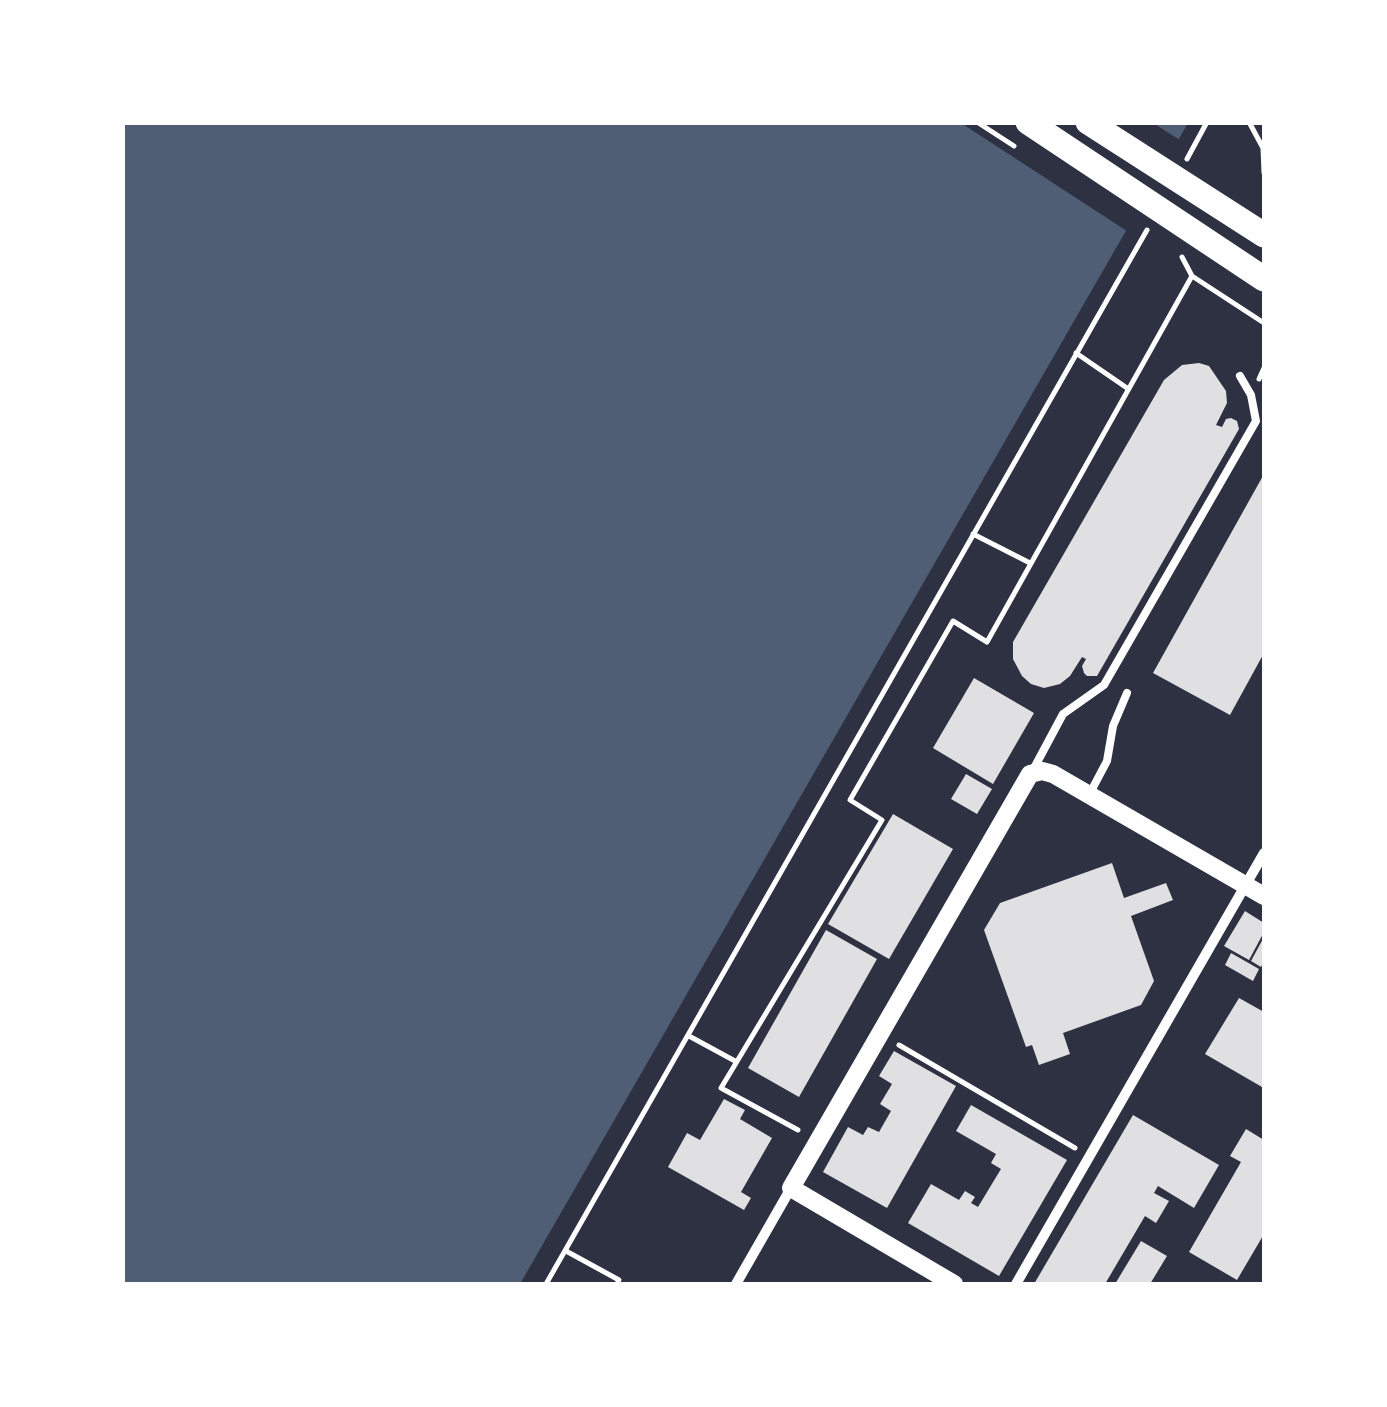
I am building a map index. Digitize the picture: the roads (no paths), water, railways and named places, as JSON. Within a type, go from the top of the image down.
[{"type":"main road","points":[[1028,122],[1264,279]]},
{"type":"main road","points":[[1088,122],[1264,235]]},
{"type":"street","points":[[736,1284],[1003,816],[1031,774],[1053,774],[1264,896]]},
{"type":"street","points":[[1016,1284],[1264,853]]},
{"type":"street","points":[[791,1188],[954,1284]]},
{"type":"lane","points":[[1031,774],[1063,714],[1104,685],[1256,421],[1251,395],[1240,376]]},
{"type":"lane","points":[[1089,795],[1107,761],[1113,726],[1126,693]]},
{"type":"water","points":[[122,123],[1188,123],[520,1284],[123,1284]]}]
